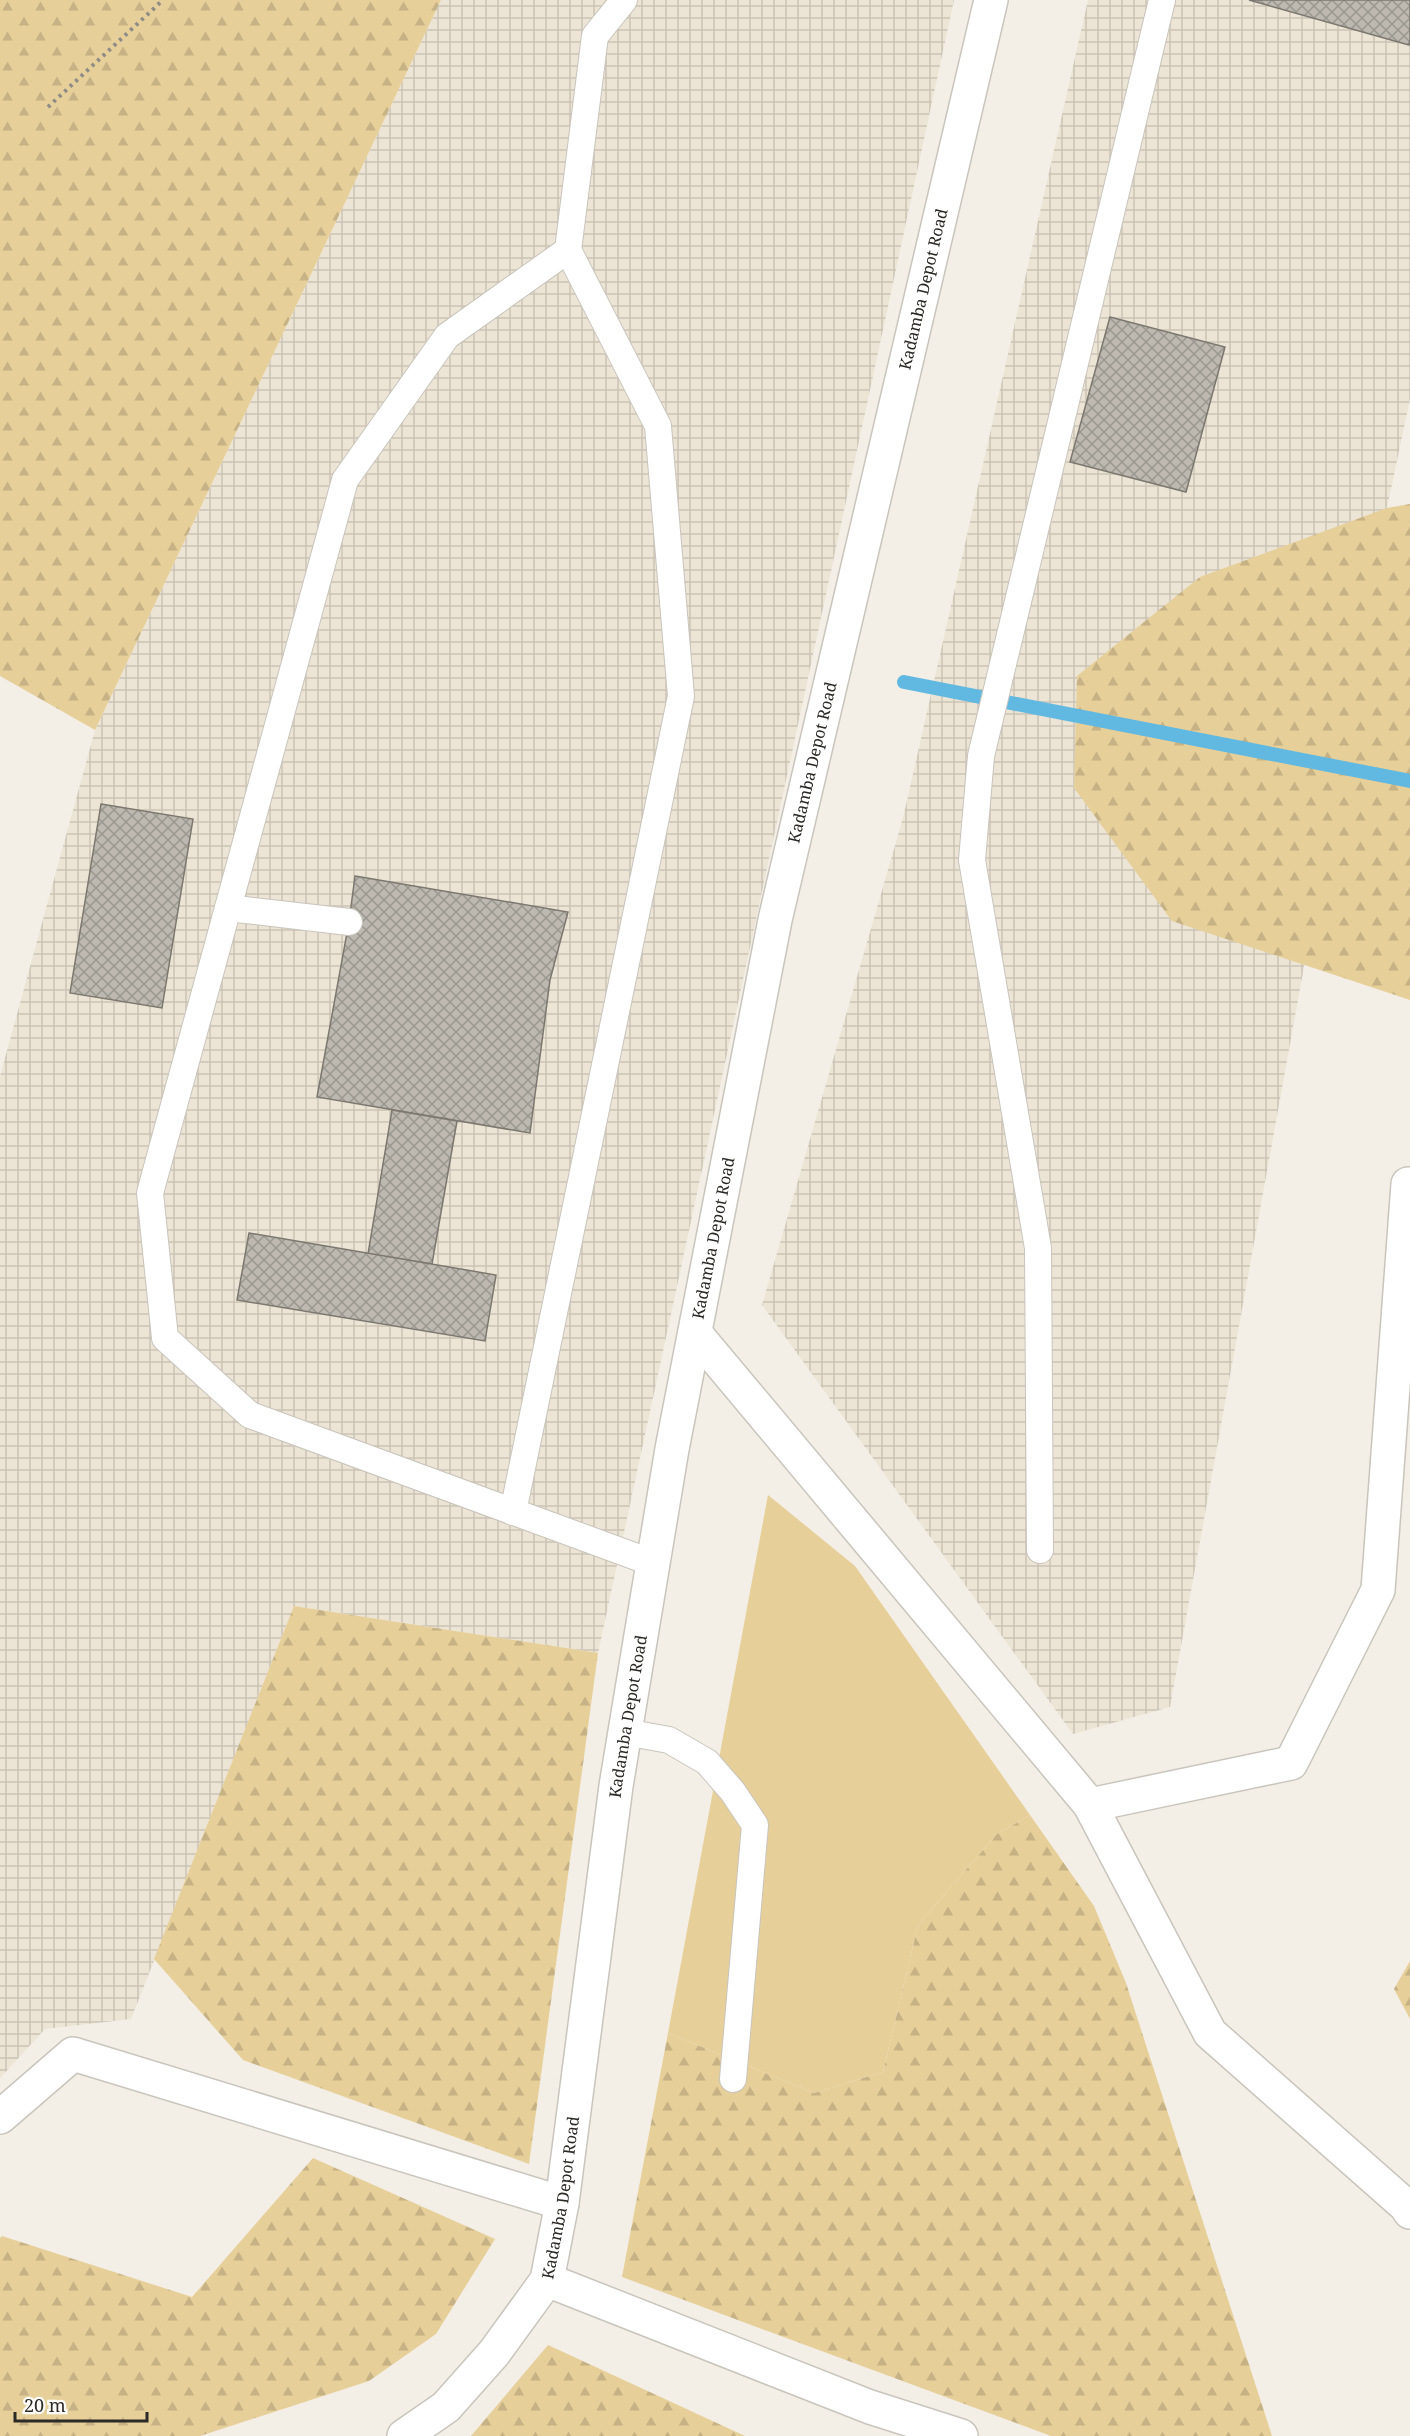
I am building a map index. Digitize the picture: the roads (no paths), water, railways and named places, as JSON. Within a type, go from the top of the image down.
[{"type":"street","name":"Kadamba Depot Road","points":[[404,2436],[447,2407],[494,2353],[547,2280],[562,2204],[625,1732],[653,1563],[775,920],[991,0]]},
{"type":"street","points":[[1090,1805],[1291,1763],[1378,1590],[1408,1184]]},
{"type":"street","points":[[695,1333],[1090,1805],[1210,2033],[1410,2212]]},
{"type":"street","points":[[0,2117],[73,2054],[562,2204]]},
{"type":"street","points":[[547,2280],[870,2407],[961,2436]]},
{"type":"lane","points":[[513,1512],[681,696],[658,426],[568,250],[596,36],[624,0]]},
{"type":"lane","points":[[1040,1550],[1038,1248],[972,860],[981,756],[1162,0]]},
{"type":"lane","points":[[568,250],[447,336],[345,480],[150,1193],[165,1338],[250,1415],[653,1563]]},
{"type":"lane","points":[[228,908],[349,922]]},
{"type":"lane","points":[[625,1732],[669,1740],[707,1762],[733,1792],[755,1825],[733,2079]]},
{"type":"waterway","points":[[904,682],[1410,781]]}]
